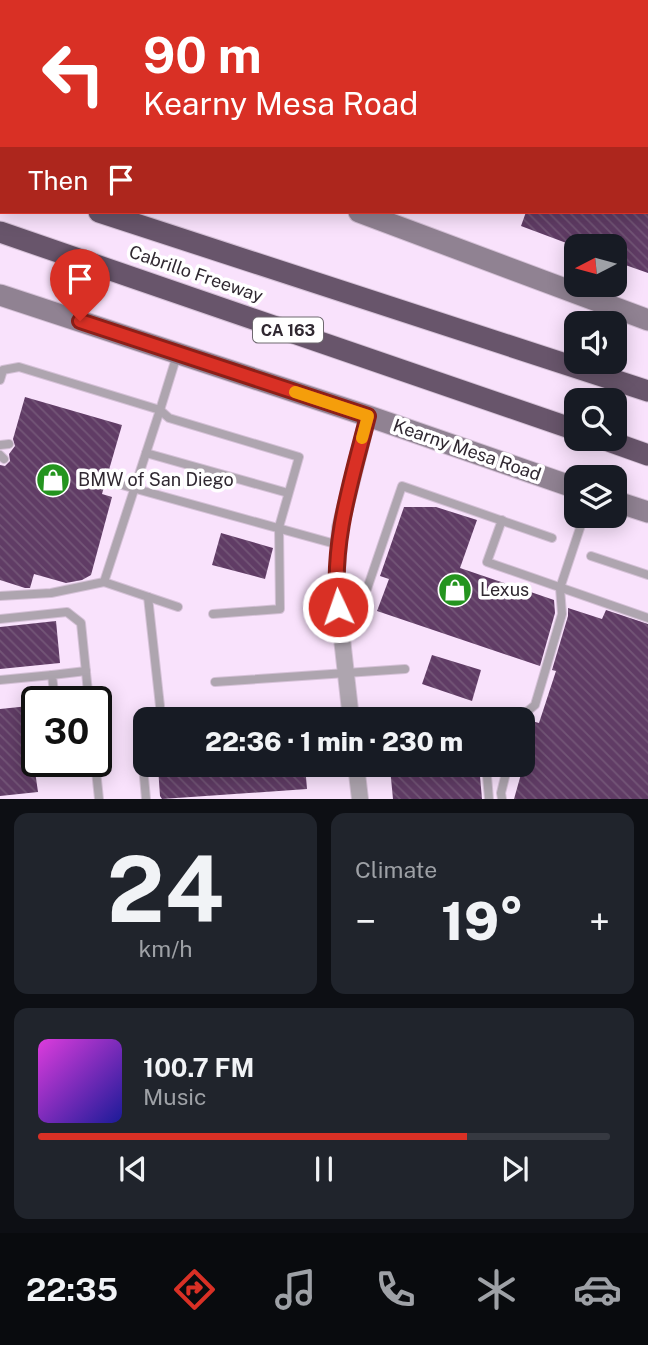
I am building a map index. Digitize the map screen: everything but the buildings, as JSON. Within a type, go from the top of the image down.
[{"type":"highway","name":"Cabrillo Freeway","points":[[105,214],[648,391]]},
{"type":"highway","name":"Cabrillo Freeway","points":[[0,232],[564,426]]},
{"type":"highway","points":[[627,448],[648,455]]},
{"type":"street","points":[[364,214],[648,320]]},
{"type":"street","name":"Kearny Mesa Road","points":[[0,295],[368,416],[564,484]]},
{"type":"street","points":[[350,707],[336,585],[340,528],[368,416]]},
{"type":"street","points":[[627,505],[648,512]]},
{"type":"street","points":[[357,777],[360,799]]},
{"type":"lane","points":[[104,582],[177,354]]},
{"type":"lane","points":[[0,380],[3,370],[19,367],[160,410],[169,418],[299,457],[279,527],[280,609],[213,614]]},
{"type":"lane","points":[[146,453],[289,493]]},
{"type":"lane","points":[[114,483],[339,545]]},
{"type":"lane","points":[[336,585],[367,589],[402,486],[552,538]]},
{"type":"lane","points":[[502,520],[487,562],[648,618]]},
{"type":"lane","points":[[533,707],[562,614],[560,588],[580,528]]},
{"type":"lane","points":[[591,556],[648,575]]},
{"type":"lane","points":[[0,596],[51,593],[104,582],[178,607]]},
{"type":"lane","points":[[148,597],[160,706]]},
{"type":"lane","points":[[0,619],[67,612],[81,623],[87,686]]},
{"type":"lane","points":[[215,682],[405,669]]},
{"type":"lane","points":[[0,680],[86,671]]},
{"type":"lane","points":[[52,675],[53,686]]},
{"type":"lane","points":[[97,777],[99,799]]},
{"type":"lane","points":[[144,777],[146,799]]},
{"type":"lane","points":[[487,777],[489,799]]},
{"type":"lane","points":[[502,799],[505,777]]},
{"type":"slow traffic","points":[[295,392],[368,416],[362,438]]},
{"type":"place","name":"BMW of San Diego","points":[[53,480]]},
{"type":"place","name":"Lexus","points":[[455,590]]},
{"type":"route","points":[[80,321],[368,416],[340,528],[336,585],[338,607]]}]
